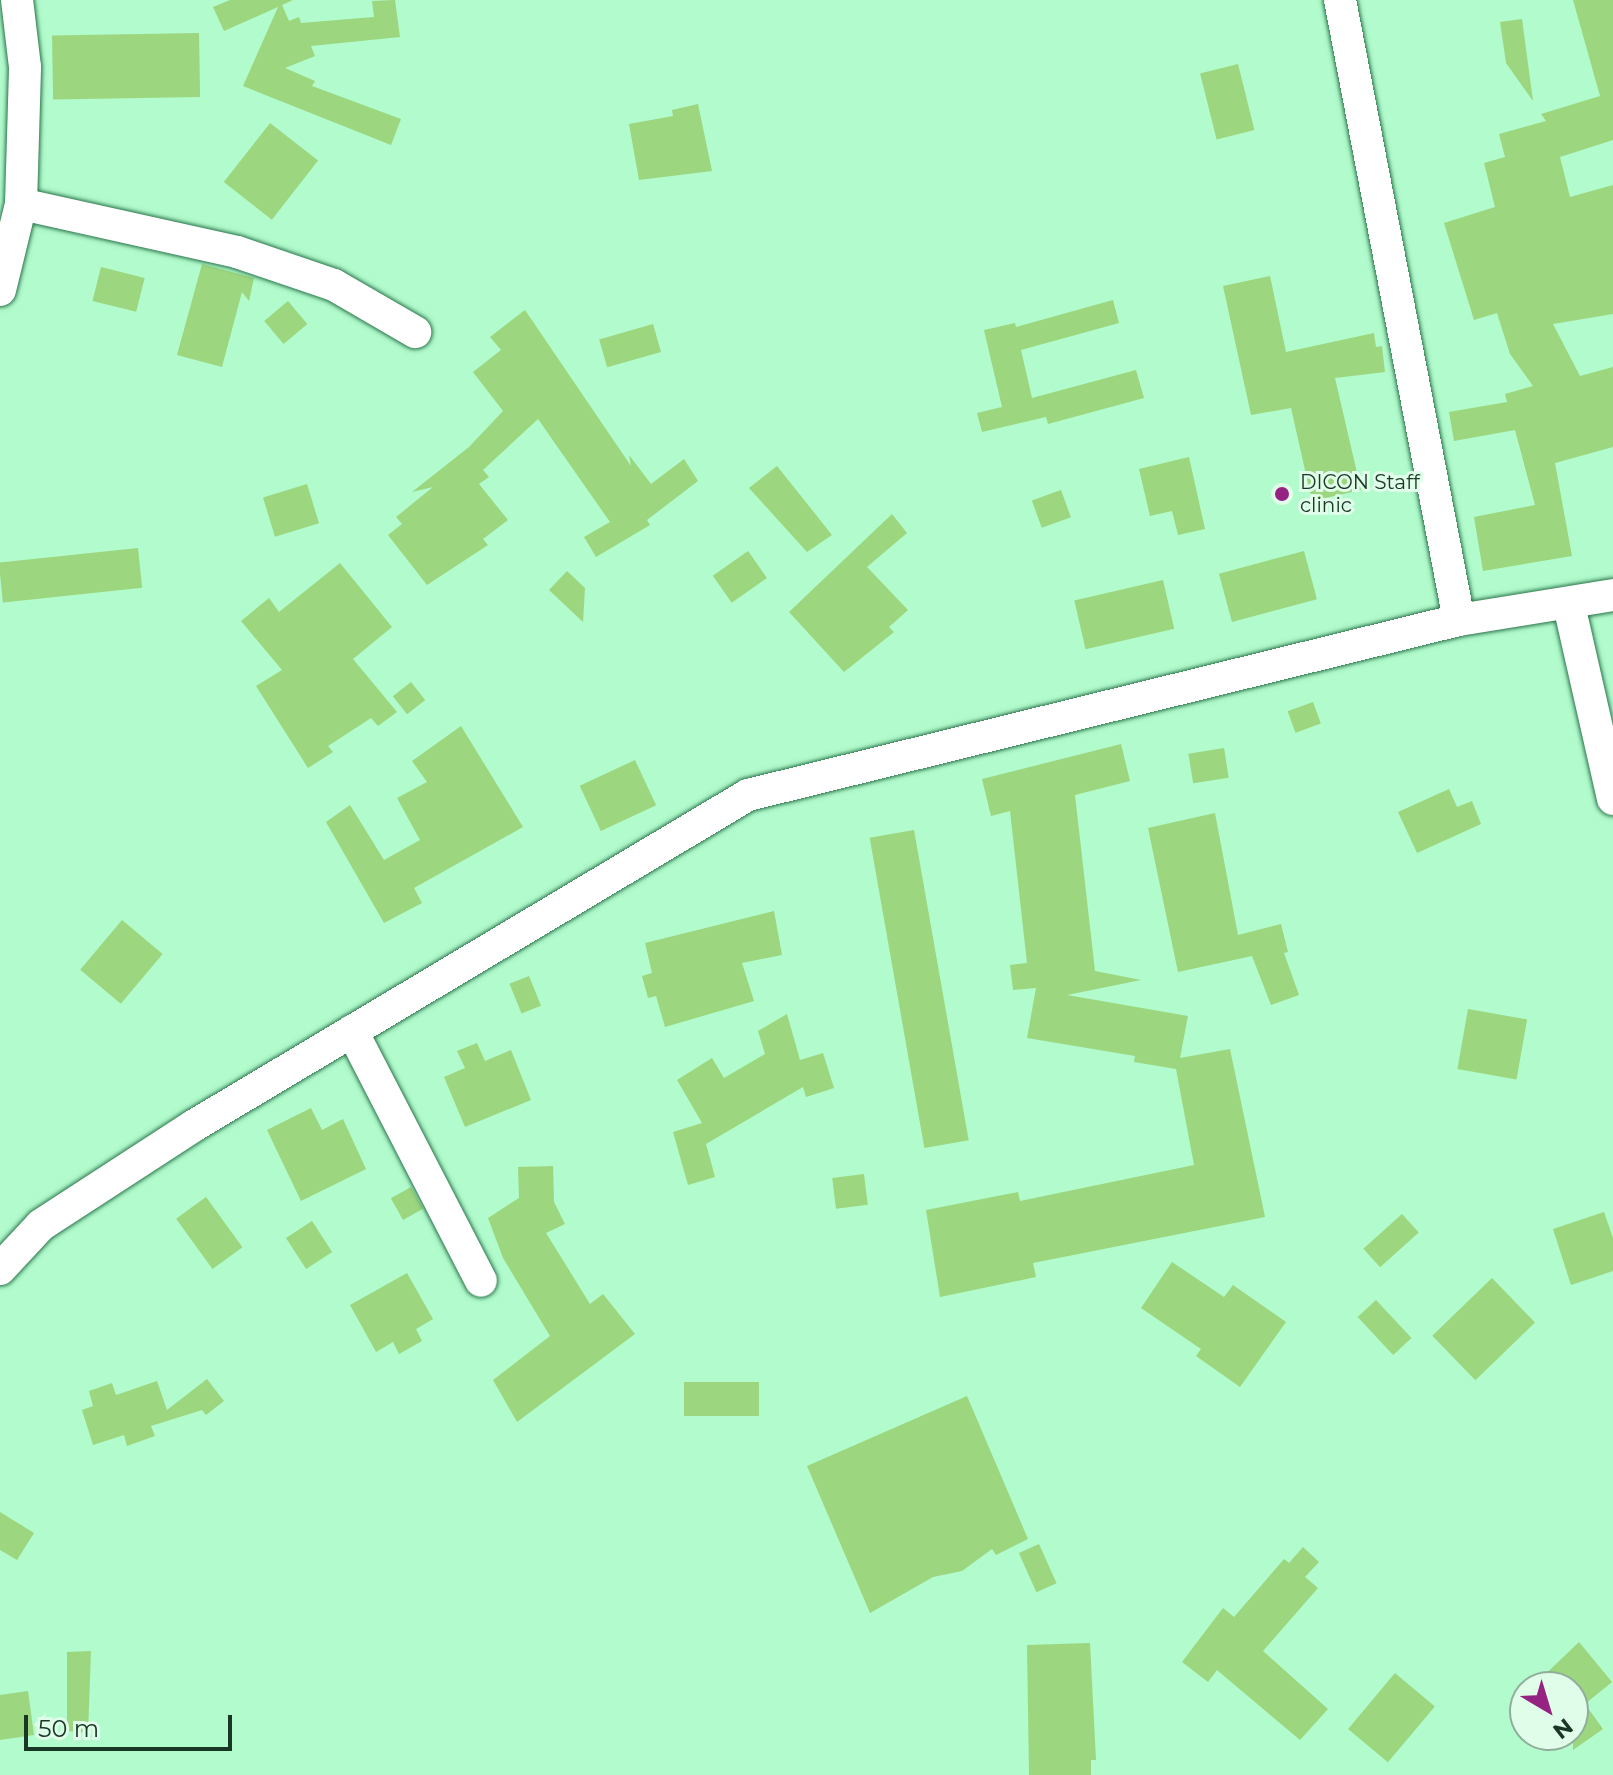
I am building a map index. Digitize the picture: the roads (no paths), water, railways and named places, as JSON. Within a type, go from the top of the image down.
[{"type":"street","points":[[0,290],[21,204],[25,67],[17,0]]},
{"type":"street","points":[[1340,0],[1459,620]]},
{"type":"street","points":[[21,204],[237,252],[334,285],[415,332]]},
{"type":"street","points":[[0,1269],[41,1225],[352,1031],[748,795],[1459,620],[1569,605],[1613,595]]},
{"type":"street","points":[[1569,605],[1613,799]]},
{"type":"street","points":[[352,1031],[481,1281]]},
{"type":"place","name":"DICON Staff clinic","points":[[1282,494]]}]
